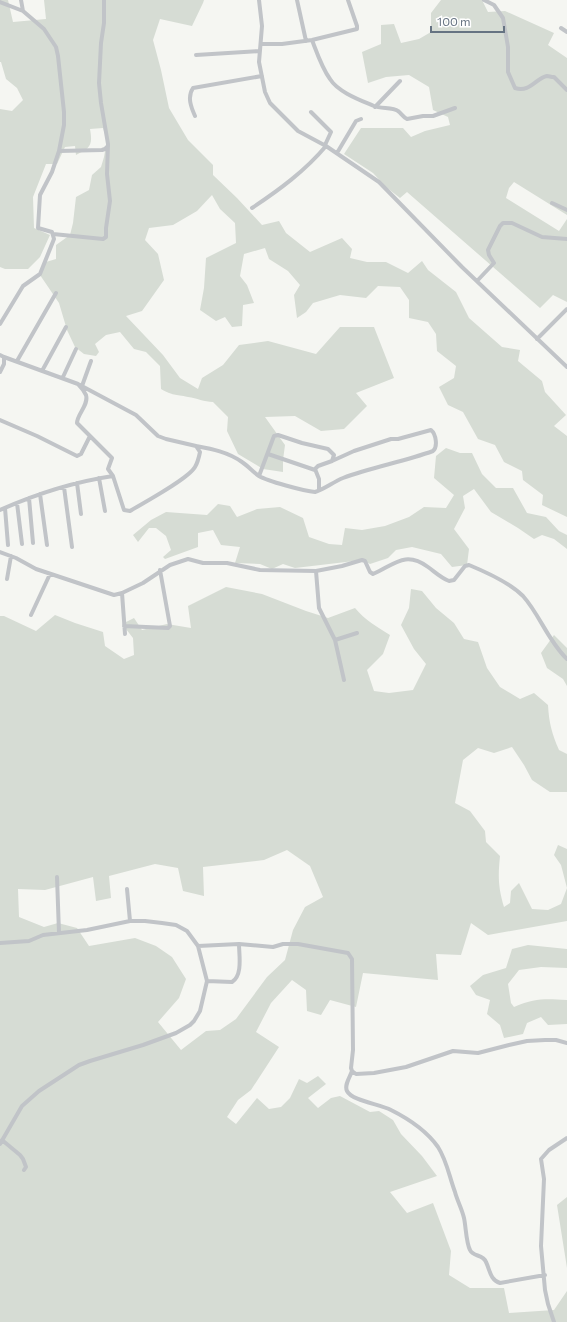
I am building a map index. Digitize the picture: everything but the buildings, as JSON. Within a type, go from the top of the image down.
[{"type":"street","points":[[21,0],[23,11]]},
{"type":"street","points":[[0,2],[23,11],[44,29],[52,40],[57,52],[64,125],[59,151],[52,172],[42,189],[38,228],[53,234],[103,239],[106,238],[110,201],[107,174],[108,146],[99,83],[101,42],[104,23],[104,0]]},
{"type":"street","points":[[259,0],[262,26],[259,62],[268,98],[276,110],[298,131],[337,153],[379,182],[477,282],[567,367]]},
{"type":"street","points":[[297,0],[306,41]]},
{"type":"street","points":[[261,44],[282,44],[306,41],[357,29],[348,0]]},
{"type":"street","points":[[484,0],[494,5],[503,18],[508,47],[508,72],[515,88],[520,89],[531,86],[546,76],[554,77],[567,90]]},
{"type":"street","points":[[561,28],[567,32]]},
{"type":"street","points":[[312,40],[325,72],[330,80],[342,90],[375,107],[396,110],[407,119],[433,116],[455,108]]},
{"type":"street","points":[[196,55],[260,52]]},
{"type":"street","points":[[195,116],[190,104],[191,91],[193,88],[262,76]]},
{"type":"street","points":[[375,107],[400,81]]},
{"type":"street","points":[[252,208],[296,176],[317,157],[325,146],[331,132],[311,112]]},
{"type":"street","points":[[337,153],[356,121],[361,119]]},
{"type":"street","points":[[59,151],[102,150],[108,146]]},
{"type":"street","points":[[552,203],[567,210]]},
{"type":"street","points":[[477,282],[494,262],[489,255],[488,250],[503,223],[512,223],[542,237],[567,239]]},
{"type":"street","points":[[0,324],[24,286],[40,274],[54,239],[53,234]]},
{"type":"street","points":[[17,361],[56,293]]},
{"type":"street","points":[[537,340],[567,309]]},
{"type":"street","points":[[42,370],[66,327]]},
{"type":"street","points":[[62,377],[76,349]]},
{"type":"street","points":[[2,356],[62,377],[80,385],[136,415],[158,436],[166,440],[214,449],[242,461],[259,476],[313,492],[349,476],[433,452],[436,449],[434,433],[431,430],[398,439],[391,439],[354,451],[318,466],[315,470]]},
{"type":"street","points":[[0,372],[4,364],[2,356]]},
{"type":"street","points":[[80,385],[91,360]]},
{"type":"street","points":[[80,385],[85,393],[86,399],[77,423],[112,458],[108,469],[113,476],[124,510],[130,511],[184,478],[191,472],[196,467],[199,459],[200,452],[196,446]]},
{"type":"street","points":[[0,420],[77,456],[81,454],[90,436]]},
{"type":"street","points":[[259,476],[274,436],[278,435],[302,444],[328,449],[334,456],[332,460]]},
{"type":"street","points":[[268,454],[315,470],[319,479],[319,490]]},
{"type":"street","points":[[0,510],[40,494],[77,483],[113,476]]},
{"type":"street","points":[[99,478],[105,511]]},
{"type":"street","points":[[77,483],[81,514]]},
{"type":"street","points":[[64,487],[72,547]]},
{"type":"street","points":[[40,494],[47,546]]},
{"type":"street","points":[[29,498],[33,544]]},
{"type":"street","points":[[17,503],[22,544]]},
{"type":"street","points":[[5,508],[8,545]]},
{"type":"street","points":[[0,552],[36,569],[111,594],[122,593],[143,583],[160,570],[176,562],[188,559],[203,564],[224,563],[260,570],[316,571],[362,560],[365,561],[370,572],[373,574],[391,563],[408,559],[418,560],[444,579],[451,581],[465,566],[469,565],[504,582],[522,595],[540,620],[556,648],[567,659]]},
{"type":"street","points":[[8,579],[11,556]]},
{"type":"street","points":[[124,626],[168,628],[170,626],[171,624],[160,570]]},
{"type":"street","points":[[316,571],[319,608],[335,640],[344,680]]},
{"type":"street","points":[[31,615],[50,574]]},
{"type":"street","points":[[122,593],[125,634]]},
{"type":"street","points":[[335,640],[357,633]]},
{"type":"street","points":[[57,877],[59,933]]},
{"type":"street","points":[[127,889],[130,921]]},
{"type":"street","points":[[0,943],[29,941],[43,935],[95,928],[130,921],[145,921],[176,925],[187,931],[198,946],[207,981],[200,1011],[190,1025],[176,1033],[79,1065],[29,1098],[22,1106],[1,1142],[24,1159],[26,1167],[24,1170]]},
{"type":"street","points":[[198,946],[239,944],[273,947],[283,944],[298,944],[344,952],[350,956],[352,958],[353,1050],[352,1071],[346,1087],[347,1092],[351,1096],[390,1110],[406,1118],[422,1128],[438,1147],[446,1163],[464,1217],[469,1249],[473,1254],[482,1256],[496,1282],[500,1283],[544,1275]]},
{"type":"street","points":[[207,981],[232,982],[235,980],[238,976],[239,969],[239,944]]},
{"type":"street","points":[[352,1071],[358,1075],[389,1071],[419,1063],[452,1050],[478,1053],[521,1042],[556,1040],[567,1043]]},
{"type":"street","points":[[554,1322],[546,1297],[541,1246],[544,1179],[540,1159],[549,1150],[567,1138]]},
{"type":"shaded area","points":[[0,0],[8,0],[13,22],[46,19],[44,0],[204,0],[192,26],[160,19],[153,40],[169,108],[188,140],[213,165],[213,175],[262,225],[279,221],[286,233],[310,252],[342,238],[352,249],[350,258],[367,262],[386,262],[408,273],[422,261],[428,270],[456,292],[469,318],[502,347],[520,350],[518,361],[542,381],[545,392],[566,415],[554,426],[567,436],[567,517],[542,505],[543,495],[523,480],[522,471],[504,462],[495,445],[478,439],[463,412],[448,405],[439,387],[454,378],[456,366],[437,351],[436,334],[428,322],[409,318],[409,300],[400,287],[378,286],[366,298],[340,295],[313,303],[306,312],[297,318],[294,295],[300,285],[288,271],[269,259],[265,248],[244,254],[240,276],[247,285],[254,303],[243,305],[242,326],[232,327],[225,317],[216,321],[200,310],[204,288],[206,258],[236,243],[235,223],[220,209],[212,195],[197,211],[173,225],[149,228],[145,240],[158,254],[164,280],[142,311],[126,316],[163,355],[180,378],[198,389],[202,378],[223,365],[239,345],[268,341],[316,354],[340,327],[374,327],[394,378],[356,393],[367,406],[344,429],[321,431],[295,416],[265,417],[285,445],[283,472],[263,469],[238,454],[227,431],[228,417],[213,402],[171,394],[161,389],[160,366],[146,352],[134,349],[120,332],[106,335],[95,344],[99,352],[96,356],[84,354],[75,347],[67,330],[59,303],[40,275],[46,262],[56,259],[56,245],[70,235],[76,197],[89,190],[92,175],[101,167],[107,140],[103,128],[90,129],[91,143],[85,150],[76,155],[75,146],[65,147],[57,164],[46,164],[33,197],[34,228],[50,235],[40,257],[28,269],[5,269],[0,267],[0,109],[12,111],[23,100],[17,88],[6,79],[0,62]]},
{"type":"shaded area","points":[[441,0],[482,0],[488,12],[505,11],[554,33],[548,45],[567,58],[567,215],[514,182],[509,188],[506,198],[559,231],[567,219],[567,302],[553,295],[540,308],[407,192],[400,198],[386,187],[373,173],[344,154],[361,128],[403,128],[411,137],[425,131],[450,125],[448,117],[433,110],[429,87],[409,75],[386,77],[368,83],[362,52],[381,44],[381,25],[394,24],[401,43],[419,39],[431,32],[431,13]]},
{"type":"shaded area","points":[[446,448],[460,453],[472,453],[482,474],[496,488],[513,488],[527,513],[546,517],[559,531],[567,535],[567,549],[554,539],[542,535],[534,539],[491,512],[474,489],[463,496],[465,508],[454,529],[469,549],[467,565],[452,567],[441,554],[412,547],[396,550],[388,558],[370,564],[363,560],[295,568],[283,564],[272,569],[260,564],[235,563],[240,547],[221,545],[213,530],[198,533],[198,547],[165,559],[163,557],[171,550],[166,536],[156,528],[149,528],[138,542],[133,535],[151,520],[166,512],[207,515],[218,504],[230,506],[237,517],[257,509],[280,507],[303,518],[309,537],[329,544],[342,545],[345,528],[362,530],[385,526],[409,517],[424,507],[446,508],[454,495],[434,478],[436,456]]},
{"type":"shaded area","points":[[226,587],[262,594],[328,618],[355,608],[367,620],[390,635],[383,654],[367,670],[374,691],[389,693],[413,690],[426,664],[414,649],[401,625],[409,608],[411,589],[422,591],[436,608],[454,623],[464,639],[478,642],[487,668],[500,687],[520,699],[534,693],[548,705],[550,723],[559,750],[567,754],[567,792],[550,792],[532,780],[512,747],[494,753],[478,748],[463,760],[455,803],[470,811],[485,831],[486,842],[500,856],[499,882],[504,907],[510,903],[511,891],[519,883],[532,909],[548,910],[561,904],[567,888],[567,921],[488,935],[471,923],[461,955],[436,954],[438,980],[363,973],[356,1007],[330,1000],[321,1015],[307,1011],[306,990],[292,980],[271,1003],[256,1032],[279,1047],[251,1090],[238,1100],[227,1117],[236,1124],[257,1098],[269,1109],[281,1107],[290,1098],[299,1079],[307,1083],[318,1076],[326,1084],[308,1098],[318,1108],[331,1098],[340,1096],[370,1112],[379,1111],[393,1120],[401,1134],[422,1156],[437,1176],[390,1192],[407,1213],[433,1203],[451,1251],[449,1275],[470,1288],[504,1288],[509,1313],[554,1310],[567,1291],[567,1322],[0,1322],[0,616],[4,616],[36,631],[55,615],[103,632],[105,646],[124,659],[134,655],[133,638],[122,624],[134,618],[142,630],[167,624],[191,628],[188,606]],"holes":[[[287,850],[310,866],[323,897],[305,907],[293,930],[285,960],[267,977],[236,1019],[220,1030],[206,1031],[181,1050],[158,1022],[179,998],[186,979],[172,957],[156,946],[135,938],[89,946],[77,928],[58,923],[44,927],[19,917],[18,889],[45,890],[93,877],[96,901],[111,898],[109,876],[155,864],[178,868],[183,891],[204,896],[203,867],[264,860]]]},
{"type":"shaded area","points":[[554,635],[567,648],[567,686],[563,679],[547,668],[541,653]]},
{"type":"shaded area","points":[[558,845],[567,849],[567,888],[561,865],[554,855]]},
{"type":"shaded area","points":[[528,945],[567,949],[567,968],[541,967],[519,970],[508,984],[511,1003],[514,1007],[540,1000],[567,1000],[567,1024],[548,1025],[541,1017],[527,1023],[523,1034],[504,1038],[500,1025],[487,1014],[490,1000],[476,995],[470,986],[483,975],[506,968],[512,949]]},
{"type":"shaded area","points":[[567,1197],[567,1268],[557,1205]]}]
